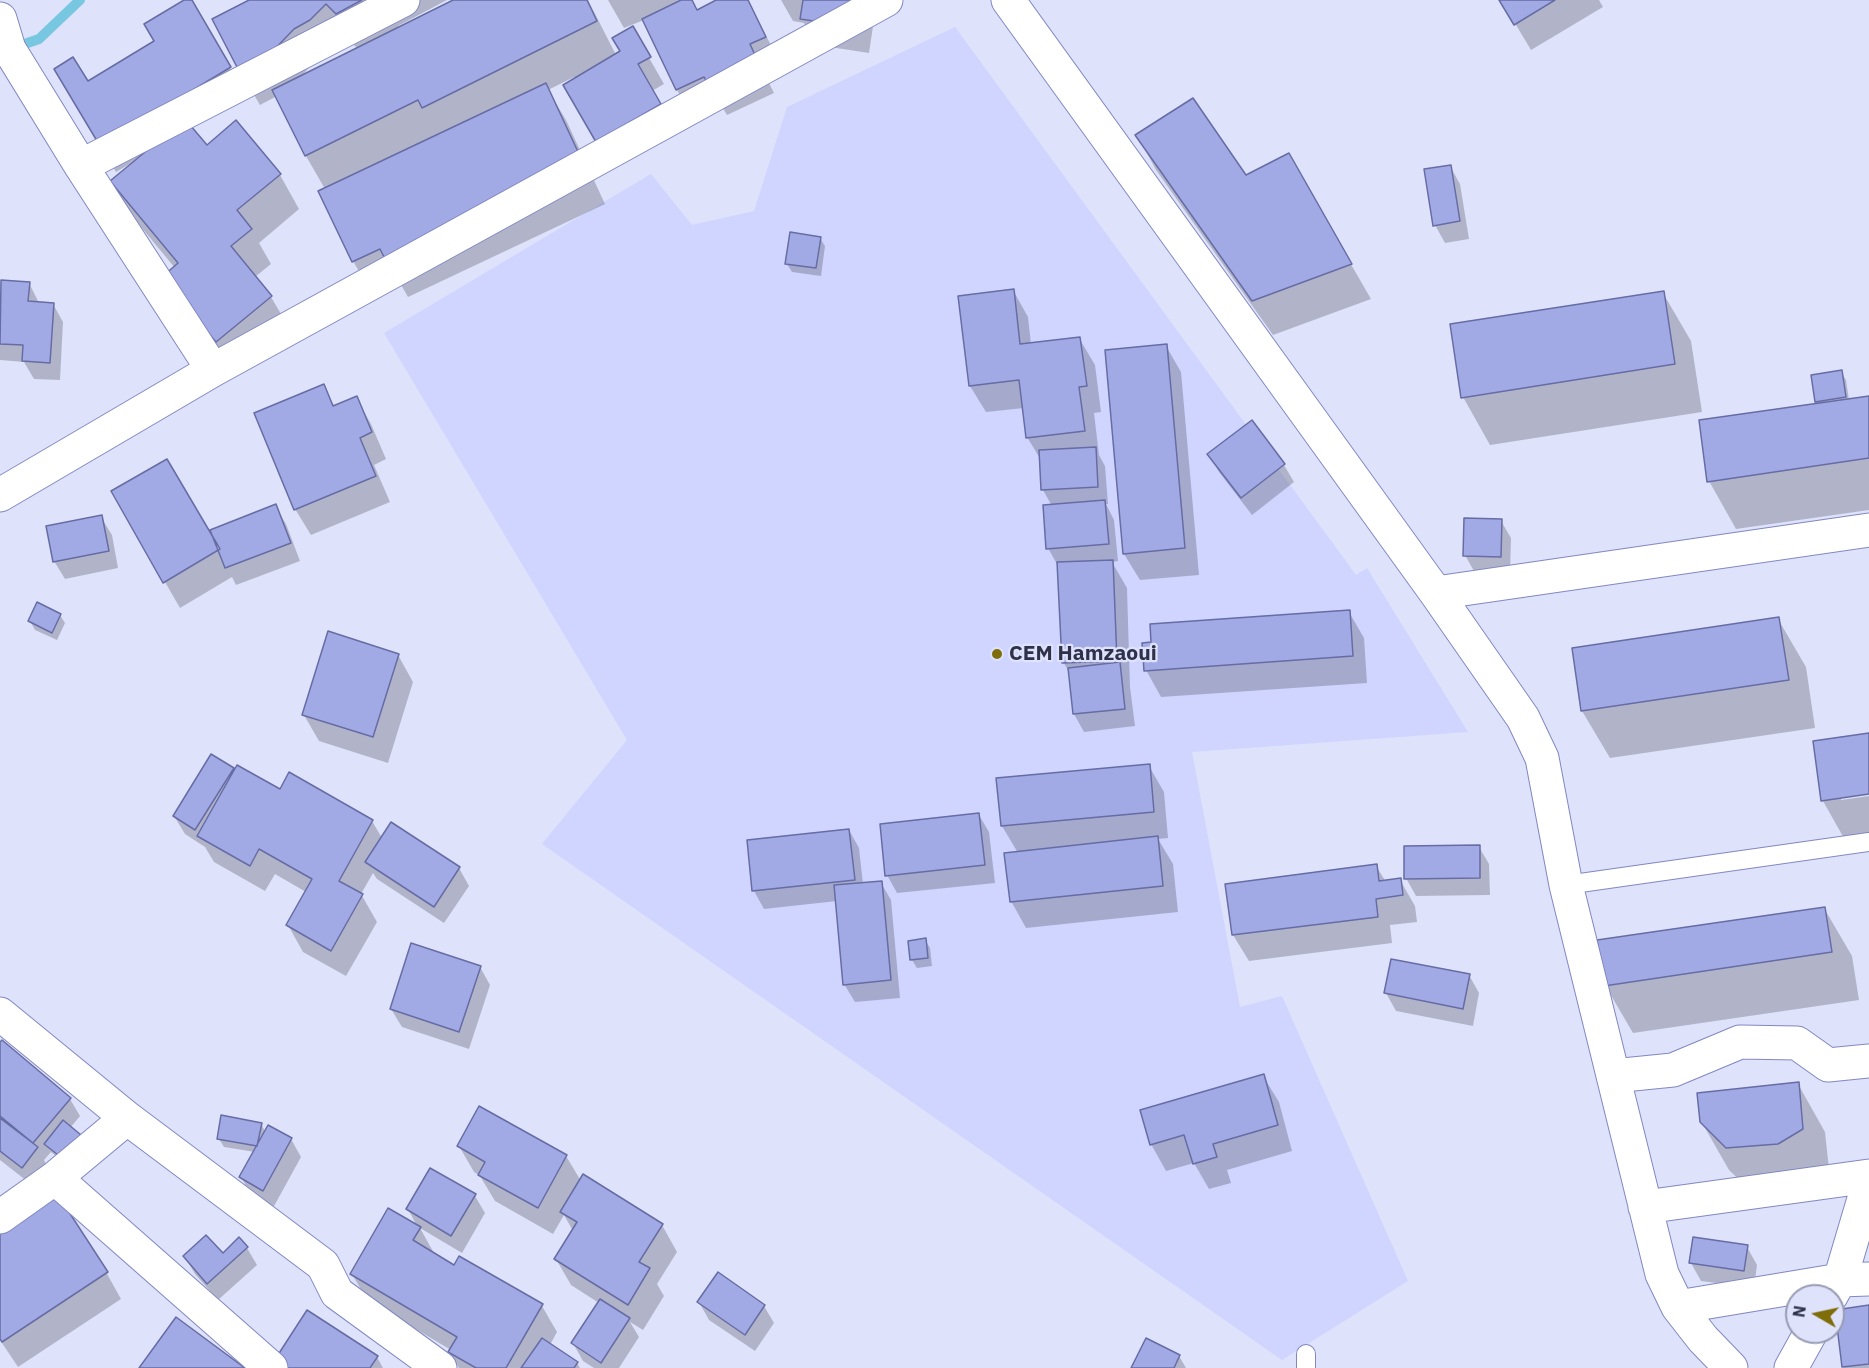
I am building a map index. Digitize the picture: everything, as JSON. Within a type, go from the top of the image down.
[{"type":"street","points":[[81,166],[403,0]]},
{"type":"street","points":[[0,495],[213,370],[886,0]]},
{"type":"street","points":[[1008,0],[1436,593],[1523,718],[1542,758],[1566,885],[1662,1274],[1678,1307],[1703,1339],[1731,1368]]},
{"type":"street","points":[[0,19],[9,49],[81,166],[213,370]]},
{"type":"street","points":[[1436,593],[1869,530]]},
{"type":"street","points":[[0,1014],[127,1118],[323,1265],[337,1293],[440,1368]]},
{"type":"street","points":[[1613,1076],[1673,1070],[1740,1042],[1797,1042],[1828,1065],[1869,1061]]},
{"type":"street","points":[[0,1217],[55,1179],[127,1118]]},
{"type":"street","points":[[1645,1207],[1869,1176]]},
{"type":"street","points":[[55,1179],[271,1368]]},
{"type":"street","points":[[1678,1307],[1847,1285],[1869,1182]]},
{"type":"street","points":[[1791,1368],[1804,1344]]},
{"type":"lane","points":[[1566,885],[1869,842]]},
{"type":"shaded area","name":"CEM Hamzaoui","points":[[955,27],[1356,575],[1367,568],[1468,732],[1192,752],[1240,1007],[1282,996],[1408,1281],[1282,1360],[542,844],[627,740],[384,333],[651,174],[692,225],[754,211],[787,107]]},
{"type":"building","points":[[184,0],[192,0],[231,67],[100,146],[54,69],[73,57],[88,81],[154,41],[144,24]]},
{"type":"building","points":[[249,0],[362,0],[336,14],[326,4],[310,20],[294,29],[268,56],[239,71],[212,19]]},
{"type":"building","points":[[453,0],[587,0],[597,21],[422,108],[418,100],[305,156],[272,90]]},
{"type":"building","points":[[681,0],[692,0],[697,10],[716,0],[748,0],[766,37],[750,44],[760,66],[711,90],[704,77],[676,90],[642,19]]},
{"type":"building","points":[[803,0],[858,0],[854,27],[800,19]]},
{"type":"building","points":[[1499,0],[1555,0],[1514,25]]},
{"type":"building","points":[[633,26],[651,57],[638,64],[661,104],[596,142],[563,85],[620,51],[612,38]]},
{"type":"building","points":[[546,83],[586,169],[387,263],[380,249],[352,262],[318,191]]},
{"type":"building","points":[[1193,98],[1246,175],[1289,153],[1352,264],[1252,301],[1135,135]]},
{"type":"building","points":[[185,119],[207,145],[236,120],[281,174],[237,210],[252,229],[231,246],[272,296],[216,342],[162,277],[178,263],[110,181]]},
{"type":"building","points":[[1451,165],[1460,221],[1433,226],[1424,169]]},
{"type":"building","points":[[790,232],[821,237],[816,268],[785,264]]},
{"type":"building","points":[[1,280],[30,282],[28,301],[54,303],[50,363],[22,361],[23,345],[0,344]]},
{"type":"building","points":[[1014,289],[1020,344],[1080,337],[1087,386],[1079,387],[1085,431],[1026,438],[1019,380],[969,386],[958,296]]},
{"type":"building","points":[[1664,291],[1675,364],[1461,398],[1450,324]]},
{"type":"building","points":[[1167,344],[1185,548],[1123,554],[1105,350]]},
{"type":"building","points":[[1842,370],[1846,397],[1815,402],[1811,375]]},
{"type":"building","points":[[324,384],[333,406],[357,396],[372,432],[360,438],[376,476],[294,510],[254,413]]},
{"type":"building","points":[[1869,396],[1869,458],[1707,482],[1699,420]]},
{"type":"building","points":[[1252,420],[1285,464],[1241,498],[1207,454]]},
{"type":"building","points":[[1096,447],[1098,487],[1041,490],[1039,450]]},
{"type":"building","points":[[167,459],[220,549],[163,583],[111,491]]},
{"type":"building","points":[[1105,500],[1109,544],[1046,549],[1043,505]]},
{"type":"building","points":[[276,504],[291,543],[225,568],[210,530]]},
{"type":"building","points":[[102,515],[109,551],[53,562],[46,526]]},
{"type":"building","points":[[1464,518],[1502,519],[1501,557],[1463,556]]},
{"type":"building","points":[[1113,560],[1117,661],[1062,663],[1057,562]]},
{"type":"building","points":[[37,602],[61,614],[52,633],[28,621]]},
{"type":"building","points":[[1350,610],[1353,656],[1144,671],[1142,643],[1151,642],[1150,624]]},
{"type":"building","points":[[1779,617],[1789,680],[1581,711],[1572,648]]},
{"type":"building","points":[[328,631],[399,654],[373,737],[302,715]]},
{"type":"building","points":[[1120,662],[1125,709],[1073,714],[1068,668]]},
{"type":"building","points":[[1869,733],[1869,794],[1821,801],[1813,741]]},
{"type":"building","points":[[211,754],[234,768],[195,830],[173,816]]},
{"type":"building","points":[[1150,764],[1154,812],[1001,826],[996,778]]},
{"type":"building","points":[[237,765],[280,789],[289,772],[373,820],[339,881],[363,894],[331,951],[286,925],[312,879],[259,849],[250,866],[197,836]]},
{"type":"building","points":[[979,813],[985,865],[885,876],[880,824]]},
{"type":"building","points":[[391,822],[460,867],[434,907],[365,862]]},
{"type":"building","points":[[849,829],[855,880],[752,891],[747,840]]},
{"type":"building","points":[[1158,836],[1163,886],[1010,902],[1004,853]]},
{"type":"building","points":[[1480,845],[1480,878],[1404,879],[1404,846]]},
{"type":"building","points":[[1377,864],[1379,881],[1401,878],[1403,895],[1376,899],[1378,917],[1232,935],[1225,884]]},
{"type":"building","points":[[882,881],[891,980],[843,985],[834,885]]},
{"type":"building","points":[[1825,907],[1832,952],[1604,986],[1597,940]]},
{"type":"building","points":[[926,938],[928,958],[910,960],[908,941]]},
{"type":"building","points":[[411,943],[481,966],[459,1032],[390,1009]]},
{"type":"building","points":[[1391,959],[1470,974],[1463,1009],[1384,993]]},
{"type":"building","points":[[2,1040],[71,1098],[33,1143],[0,1116],[0,1042]]},
{"type":"building","points":[[1264,1074],[1278,1125],[1213,1144],[1217,1157],[1193,1164],[1184,1135],[1150,1145],[1140,1110]]},
{"type":"building","points":[[1799,1082],[1803,1129],[1778,1144],[1726,1148],[1700,1122],[1697,1093]]},
{"type":"building","points":[[479,1106],[567,1155],[538,1208],[478,1175],[485,1162],[457,1146]]},
{"type":"building","points":[[221,1115],[262,1123],[257,1146],[217,1139]]},
{"type":"building","points":[[0,1118],[38,1147],[22,1168],[0,1151]]},
{"type":"building","points":[[63,1120],[81,1135],[62,1158],[44,1144]]},
{"type":"building","points":[[268,1125],[292,1138],[263,1191],[239,1177]]},
{"type":"building","points":[[430,1168],[476,1194],[451,1236],[406,1209]]},
{"type":"building","points":[[583,1174],[663,1224],[639,1262],[650,1268],[628,1305],[554,1259],[577,1222],[560,1212]]},
{"type":"building","points":[[54,1189],[108,1272],[2,1342],[0,1339],[0,1225]]},
{"type":"building","points":[[388,1208],[421,1227],[413,1240],[454,1265],[459,1256],[543,1304],[506,1368],[476,1368],[448,1352],[457,1337],[350,1274]]},
{"type":"building","points":[[206,1235],[223,1253],[239,1237],[248,1247],[207,1284],[183,1256]]},
{"type":"building","points":[[1693,1237],[1748,1245],[1744,1271],[1689,1263]]},
{"type":"building","points":[[718,1272],[765,1305],[745,1335],[697,1302]]},
{"type":"building","points":[[600,1299],[630,1318],[601,1363],[571,1343]]},
{"type":"building","points":[[1869,1305],[1869,1364],[1842,1367],[1839,1344],[1845,1344],[1845,1309]]},
{"type":"building","points":[[307,1310],[378,1356],[370,1368],[285,1368],[274,1361]]},
{"type":"building","points":[[176,1317],[245,1368],[139,1368]]},
{"type":"building","points":[[542,1338],[578,1362],[574,1368],[521,1368]]},
{"type":"building","points":[[1146,1338],[1180,1355],[1174,1368],[1131,1368]]},
{"type":"waterway","points":[[13,48],[39,39],[80,0]]},
{"type":"place","name":"CEM Hamzaoui","points":[[997,654]]}]
